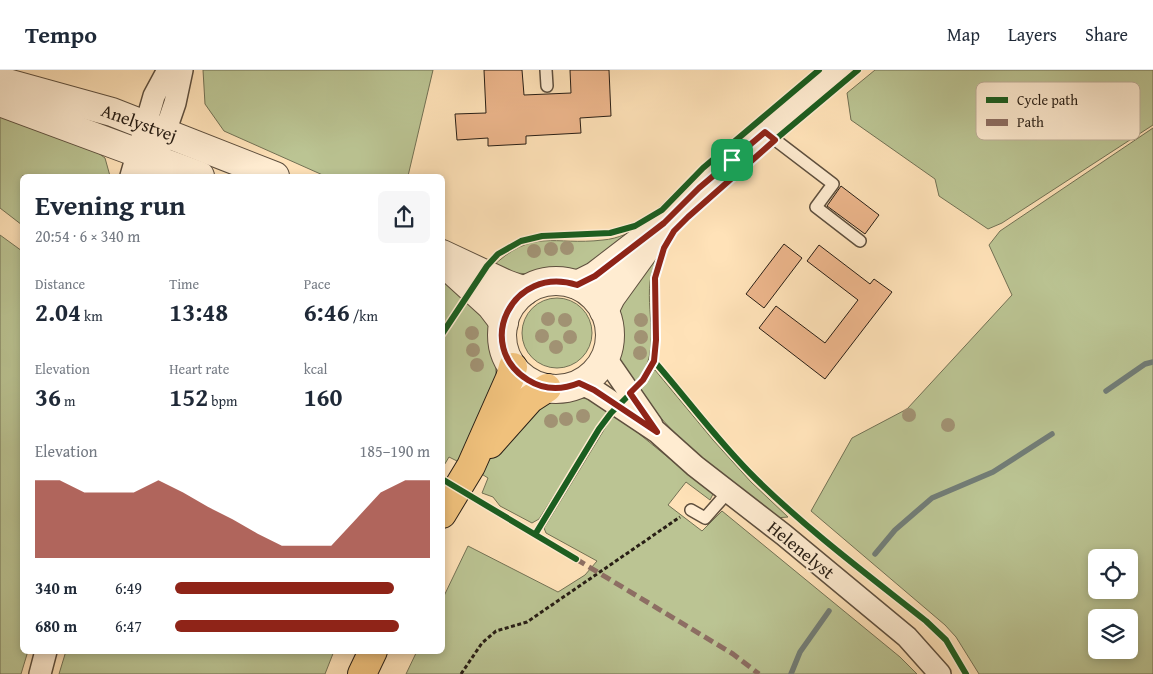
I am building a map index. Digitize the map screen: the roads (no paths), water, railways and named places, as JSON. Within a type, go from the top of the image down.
[{"type":"highway","points":[[445,509],[471,466],[510,378],[513,367]]},
{"type":"highway","points":[[471,466],[530,398],[547,388]]},
{"type":"highway","points":[[362,674],[372,654]]},
{"type":"street","points":[[144,166],[155,128],[154,96],[168,70]]},
{"type":"street","points":[[155,128],[175,103],[182,70]]},
{"type":"street","points":[[577,285],[595,276],[664,223],[699,188],[838,70]]},
{"type":"street","name":"Anelystvej","points":[[0,81],[112,112],[269,174]]},
{"type":"street","name":"Anelystvej","points":[[0,102],[144,166],[189,174]]},
{"type":"street","points":[[604,311],[611,297],[664,223]]},
{"type":"street","points":[[445,255],[525,291]]},
{"type":"street","points":[[445,266],[491,306],[504,323]]},
{"type":"street","points":[[550,281],[569,282],[577,285],[593,296],[608,320],[610,338],[605,356],[594,372],[579,383],[563,388],[547,388],[534,384],[513,367],[504,346],[504,323],[511,305],[525,291],[550,281]]},
{"type":"street","name":"Helenelyst","points":[[605,356],[657,432]]},
{"type":"street","name":"Helenelyst","points":[[579,383],[594,390],[657,432],[695,466],[907,637],[940,674]]},
{"type":"street","points":[[40,674],[45,654]]},
{"type":"lane","points":[[546,70],[547,86]]},
{"type":"lane","points":[[765,132],[833,184],[816,207],[860,241]]},
{"type":"lane","points":[[691,510],[705,518],[728,492]]},
{"type":"waterway","points":[[1106,391],[1145,364],[1153,362]]},
{"type":"waterway","points":[[875,554],[895,530],[932,498],[993,472],[1052,434]]},
{"type":"waterway","points":[[791,674],[800,652],[829,611]]}]
